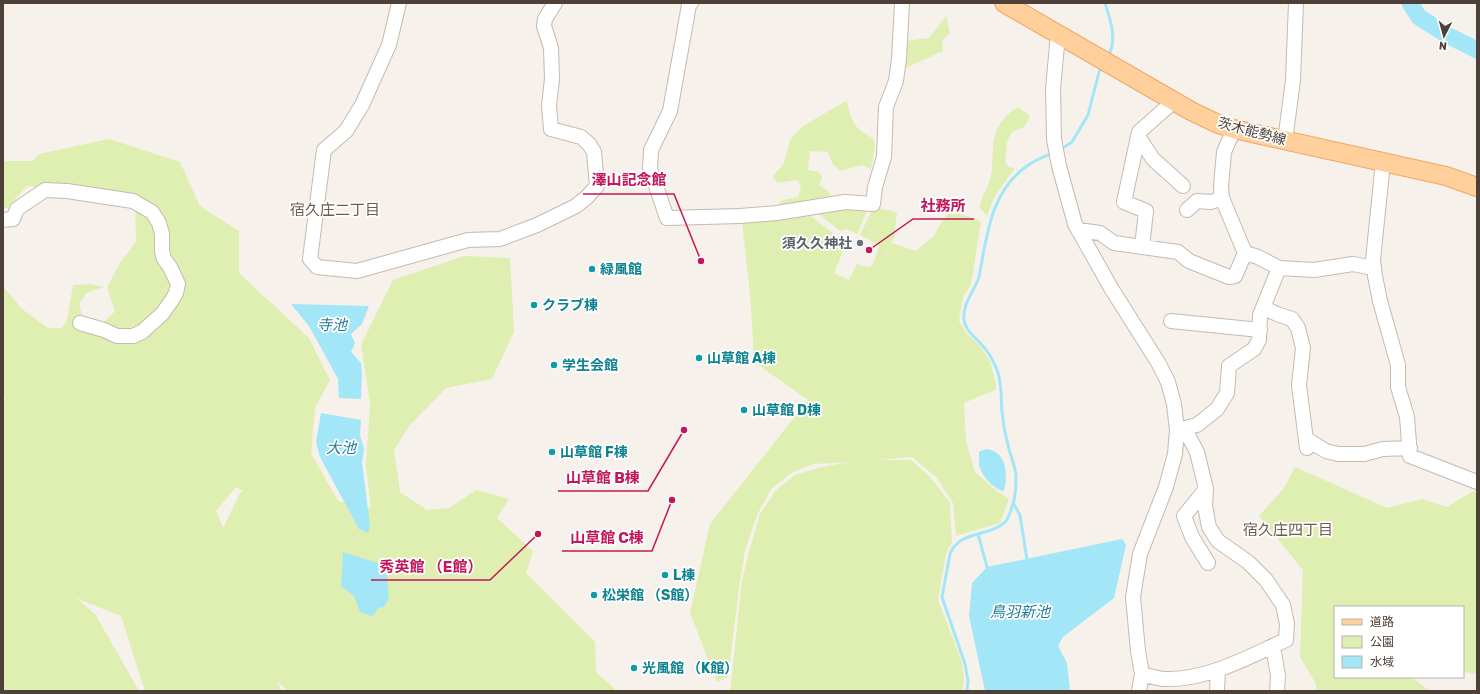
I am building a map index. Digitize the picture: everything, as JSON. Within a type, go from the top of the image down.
[{"type":"main road","name":"茨木能勢線","points":[[1004,3],[1174,101],[1218,124],[1234,129],[1446,176],[1477,187]]},
{"type":"street","points":[[399,3],[389,44],[362,105],[346,131],[324,150],[310,259],[317,267],[357,271],[468,240],[500,239],[537,225],[576,206],[597,186],[594,152],[589,144],[581,136],[551,129],[549,106],[552,78],[551,48],[544,26],[545,19],[555,3]]},
{"type":"street","points":[[691,3],[689,5],[670,111],[651,150],[650,169],[667,218],[740,216],[777,213],[845,202],[873,204],[875,187],[884,157],[886,107],[892,93],[898,66],[902,3]]},
{"type":"street","points":[[1285,140],[1293,80],[1296,3]]},
{"type":"street","points":[[1058,34],[1053,89],[1054,139],[1075,224],[1111,288],[1159,364],[1168,382],[1174,404],[1177,430],[1174,461],[1166,487],[1140,554],[1133,597],[1138,651],[1142,674],[1139,691]]},
{"type":"street","points":[[1142,247],[1146,211],[1124,202],[1138,136],[1139,132],[1143,128],[1174,101]]},
{"type":"street","points":[[1078,230],[1100,233],[1114,243],[1178,252],[1189,261],[1229,277],[1235,276],[1246,254],[1222,198],[1220,186],[1224,152],[1234,129]]},
{"type":"street","points":[[1138,136],[1153,159],[1183,186]]},
{"type":"street","points":[[1383,162],[1373,260],[1380,301],[1398,365],[1398,387],[1407,417],[1410,456],[1477,482]]},
{"type":"street","points":[[3,220],[13,219],[17,209],[44,190],[90,194],[133,201],[152,212],[159,223],[162,234],[162,250],[164,259],[170,267],[178,284],[176,293],[172,300],[162,314],[142,332],[133,336],[117,336],[104,330],[80,323]]},
{"type":"street","points":[[1188,210],[1197,201],[1210,202],[1222,198]]},
{"type":"street","points":[[1246,254],[1258,257],[1280,268],[1314,270],[1353,264],[1374,268]]},
{"type":"street","points":[[1177,430],[1197,425],[1217,410],[1227,393],[1230,366],[1254,349],[1259,340],[1260,315],[1280,268]]},
{"type":"street","points":[[1264,308],[1292,319],[1298,328],[1303,348],[1299,385],[1306,443],[1338,454],[1364,454],[1383,449],[1410,448]]},
{"type":"street","points":[[1171,321],[1260,330]]},
{"type":"street","points":[[1142,674],[1162,679],[1183,678],[1218,670],[1286,640],[1287,624],[1283,605],[1266,580],[1248,562],[1218,541],[1209,527],[1205,506],[1206,489],[1197,452],[1189,436],[1177,430]]},
{"type":"street","points":[[1206,489],[1184,516],[1192,537],[1208,562]]},
{"type":"street","points":[[1273,646],[1278,676],[1277,691]]},
{"type":"street","points":[[1217,691],[1218,670]]},
{"type":"green space","points":[[946,16],[950,33],[942,41],[943,51],[903,69],[904,41],[929,38]]},
{"type":"green space","points":[[846,101],[854,123],[861,131],[873,138],[875,147],[871,169],[862,165],[840,171],[832,163],[828,152],[810,151],[808,170],[819,172],[822,178],[819,185],[830,193],[833,200],[778,208],[780,201],[798,197],[801,186],[798,180],[777,183],[773,176],[783,165],[790,140],[803,126]]},
{"type":"green space","points":[[1018,107],[1030,116],[1024,127],[1012,132],[1007,142],[1005,162],[1008,167],[1015,168],[995,197],[987,216],[980,208],[980,204],[988,186],[992,171],[995,133],[1006,117]]},
{"type":"green space","points":[[109,139],[180,162],[200,206],[239,231],[239,273],[309,338],[330,380],[315,408],[311,453],[338,501],[371,508],[366,466],[370,403],[361,345],[393,280],[464,256],[510,258],[514,332],[492,379],[446,388],[410,425],[394,450],[400,492],[427,510],[449,508],[476,490],[509,499],[497,518],[533,551],[526,573],[595,642],[596,672],[617,691],[288,691],[278,682],[281,691],[145,691],[121,616],[76,598],[95,614],[139,691],[3,691],[3,404],[5,399],[3,392],[3,286],[22,309],[48,328],[62,328],[67,320],[73,285],[90,284],[104,287],[86,293],[79,304],[83,319],[102,324],[115,311],[107,287],[120,263],[136,242],[135,200],[27,186],[7,208],[3,208],[3,161],[33,161],[39,154]],"holes":[[[236,487],[243,491],[240,493],[223,528],[216,511]]]},
{"type":"green space","points":[[846,206],[867,211],[857,234],[846,229],[840,231],[817,210]]},
{"type":"green space","points":[[873,208],[897,213],[894,238],[878,267],[892,243],[916,251],[934,236],[941,222],[948,214],[965,215],[981,222],[971,285],[963,297],[959,321],[967,334],[979,345],[990,361],[997,389],[964,403],[966,441],[975,472],[994,489],[1009,499],[1000,523],[956,536],[953,503],[936,477],[912,457],[878,460],[911,460],[932,479],[950,503],[952,542],[946,553],[938,600],[962,662],[964,680],[963,691],[730,691],[742,581],[760,514],[776,490],[795,475],[821,467],[850,462],[814,464],[793,472],[772,488],[758,513],[745,550],[728,677],[717,682],[690,613],[710,524],[808,400],[754,362],[751,305],[742,221],[807,211],[813,218],[837,237],[836,247],[844,249],[834,273],[849,280],[857,264],[868,267],[872,266],[879,247],[877,244],[860,235]]},
{"type":"green space","points":[[1295,467],[1387,508],[1422,499],[1447,507],[1473,491],[1477,492],[1477,674],[1464,672],[1464,606],[1334,606],[1334,678],[1414,678],[1430,691],[1316,691],[1316,684],[1300,657],[1303,570],[1259,516],[1284,488]]},
{"type":"water","name":"寺池","points":[[291,304],[369,306],[362,324],[351,334],[355,343],[351,352],[361,363],[361,399],[339,398],[338,379],[309,326]]},
{"type":"water","name":"大池","points":[[321,413],[361,420],[360,435],[364,449],[362,462],[370,526],[368,533],[359,529],[320,457],[316,442]]},
{"type":"water","points":[[986,449],[998,454],[1002,459],[1006,471],[1004,491],[992,485],[980,469],[979,452]]},
{"type":"water","name":"鳥羽新池","points":[[1122,539],[1126,545],[1114,598],[1063,637],[1058,646],[1067,663],[1070,691],[985,691],[969,616],[972,583],[987,567]]},
{"type":"water","points":[[343,552],[381,564],[386,568],[389,598],[384,607],[378,608],[373,616],[360,612],[354,596],[341,586]]},
{"type":"waterway","points":[[1105,3],[1113,36],[1111,50],[1108,56]]},
{"type":"waterway","points":[[1410,3],[1419,17],[1449,36],[1477,50]]},
{"type":"waterway","points":[[1061,149],[1072,142],[1088,115],[1099,72],[1103,66]]},
{"type":"waterway","points":[[967,691],[968,681],[965,664],[942,597],[950,554],[955,546],[961,541],[968,537],[992,530],[1006,521],[1014,501],[1016,477],[1006,437],[999,375],[988,353],[965,324],[964,314],[967,303],[979,277],[992,216],[1005,189],[1015,177],[1030,164],[1052,153]]},
{"type":"waterway","points":[[1013,503],[1020,515],[1027,560]]},
{"type":"waterway","points":[[978,534],[987,567]]},
{"type":"place","name":"須久久神社","points":[[860,243]]},
{"type":"place","name":"社務所","points":[[869,250]]},
{"type":"place","name":"澤山記念館","points":[[701,261]]},
{"type":"place","name":"緑風館","points":[[592,269]]},
{"type":"place","name":"クラブ棟","points":[[534,305]]},
{"type":"place","name":"山草館 A棟","points":[[699,358]]},
{"type":"place","name":"学生会館","points":[[554,365]]},
{"type":"place","name":"山草館 D棟","points":[[744,410]]},
{"type":"place","name":"山草館 B棟","points":[[684,430]]},
{"type":"place","name":"山草館 F棟","points":[[552,452]]},
{"type":"place","name":"山草館 C棟","points":[[672,500]]},
{"type":"place","name":"秀英館 （E館）","points":[[538,534]]},
{"type":"place","name":"L棟","points":[[665,575]]},
{"type":"place","name":"松栄館 （S館）","points":[[594,595]]},
{"type":"place","name":"光風館 （K館）","points":[[634,668]]},
{"type":"district","name":"宿久庄二丁目","points":[[335,210]]},
{"type":"district","name":"宿久庄四丁目","points":[[1288,530]]}]
